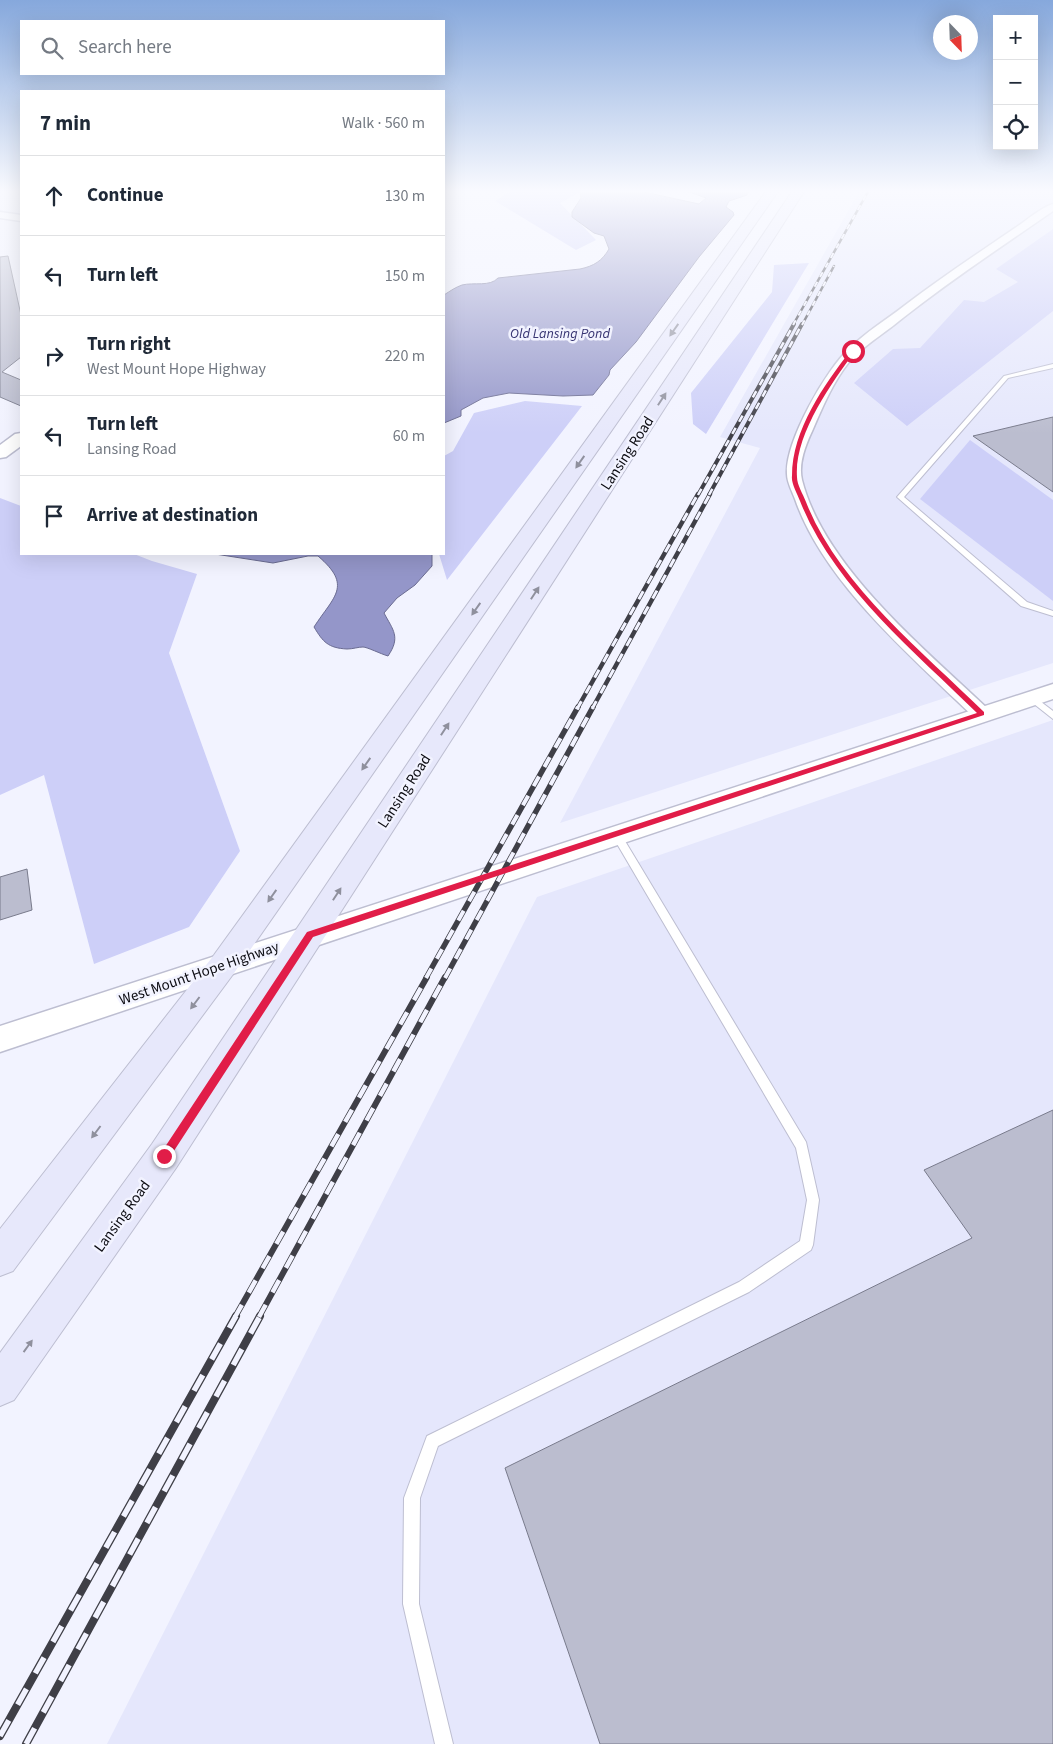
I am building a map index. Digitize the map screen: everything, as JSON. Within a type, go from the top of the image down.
[{"type":"main road","points":[[0,1258],[224,964],[715,271]]},
{"type":"main road","name":"Lansing Road","points":[[0,1386],[164,1156],[746,271]]},
{"type":"street","points":[[961,271],[913,304],[853,351],[833,377],[812,415],[797,448],[794,478],[810,519],[828,549],[872,606],[982,714]]},
{"type":"street","points":[[0,453],[20,439]]},
{"type":"street","name":"West Mount Hope Highway","points":[[0,1039],[1043,694]]},
{"type":"lane","points":[[1053,366],[1006,377],[900,497],[1024,604],[1053,614]]},
{"type":"lane","points":[[1043,694],[1053,716]]},
{"type":"lane","points":[[444,1744],[411,1604],[412,1498],[432,1441],[744,1287],[806,1245],[814,1200],[802,1146],[616,834]]},
{"type":"shaded area","points":[[774,271],[804,271],[706,434],[693,424],[691,393],[772,292]]},
{"type":"shaded area","points":[[814,271],[1053,271],[1053,663],[560,823],[760,448],[720,437]]},
{"type":"shaded area","points":[[1000,271],[1053,271],[1053,311],[907,426],[854,383],[893,349],[920,348],[964,300],[984,302],[1018,282]]},
{"type":"shaded area","points":[[525,401],[582,406],[447,580],[439,555],[445,555],[445,455],[453,451],[474,413]]},
{"type":"shaded area","points":[[970,440],[1053,500],[1053,601],[920,499]]},
{"type":"shaded area","points":[[0,498],[20,506],[20,555],[137,555],[197,574],[169,653],[240,851],[189,927],[94,964],[44,775],[0,795]]},
{"type":"shaded area","points":[[1053,720],[1053,1744],[107,1744],[537,897]]},
{"type":"water","name":"Old Lansing Pond","points":[[558,271],[688,271],[636,342],[610,370],[609,375],[593,395],[563,396],[509,393],[483,398],[461,410],[461,416],[445,423],[445,294],[462,285],[486,283],[495,281],[498,278]]},
{"type":"water","points":[[221,555],[432,555],[432,566],[415,585],[397,598],[384,613],[393,629],[395,639],[388,656],[365,647],[347,649],[331,646],[320,637],[314,627],[333,599],[337,591],[337,583],[335,575],[329,566],[318,556],[308,556],[273,563]]},
{"type":"building","points":[[0,271],[11,271],[20,310],[20,358],[2,372],[20,380],[20,406],[0,397]]},
{"type":"building","points":[[1053,417],[1053,492],[973,436]]},
{"type":"building","points":[[27,869],[32,910],[0,920],[0,877]]},
{"type":"building","points":[[1053,1110],[1053,1744],[600,1744],[505,1468],[972,1238],[924,1170]]},
{"type":"railway","points":[[793,325],[823,271]]},
{"type":"railway","points":[[802,325],[831,271]]},
{"type":"railway","points":[[698,495],[794,324]]},
{"type":"railway","points":[[709,495],[802,324]]},
{"type":"railway","points":[[577,709],[698,494]]},
{"type":"railway","points":[[592,709],[710,494]]},
{"type":"railway","points":[[426,978],[578,707]]},
{"type":"railway","points":[[445,978],[593,707]]},
{"type":"railway","points":[[235,1317],[427,977]]},
{"type":"railway","points":[[259,1317],[445,977]]},
{"type":"railway","points":[[0,1736],[236,1316]]},
{"type":"railway","points":[[26,1744],[260,1316]]},
{"type":"route","points":[[164,1156],[310,935],[982,714],[872,606],[828,549],[810,519],[794,478],[797,448],[812,415],[833,377],[853,351]]}]
